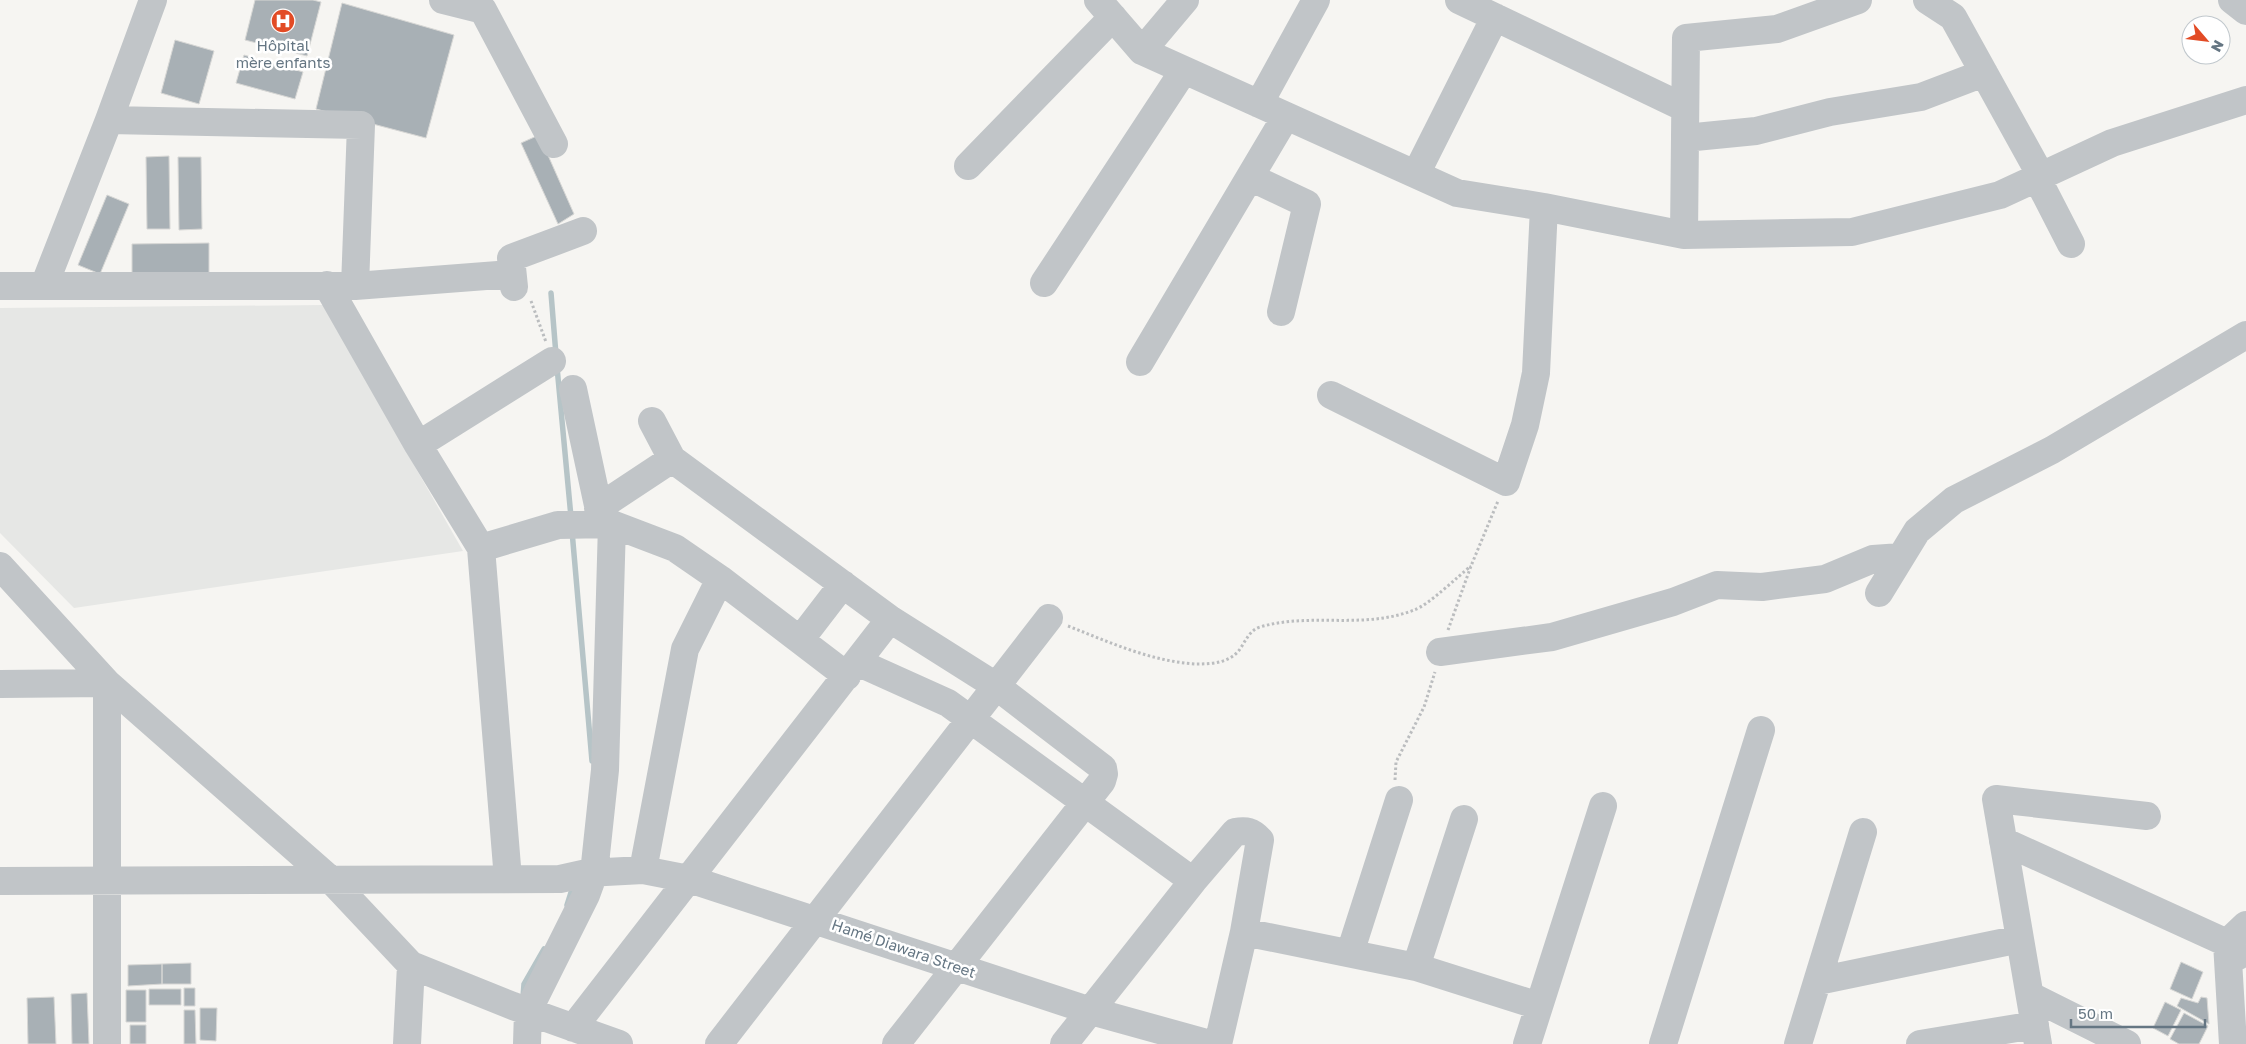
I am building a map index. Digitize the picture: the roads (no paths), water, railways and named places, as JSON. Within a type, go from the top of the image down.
[{"type":"street","points":[[44,286],[109,120],[153,0]]},
{"type":"street","points":[[443,0],[483,10],[554,144]]},
{"type":"street","points":[[1142,51],[1184,0]]},
{"type":"street","points":[[1259,104],[1316,0]]},
{"type":"street","points":[[1459,0],[1685,108]]},
{"type":"street","points":[[1684,235],[1686,38],[1777,29],[1858,0]]},
{"type":"street","points":[[1927,0],[1953,17],[2039,177],[2071,244]]},
{"type":"street","points":[[2232,0],[2246,11]]},
{"type":"street","points":[[968,166],[1105,8],[1142,51],[1457,193],[1544,207],[1684,235],[1852,232],[2000,194],[2112,143],[2246,100]]},
{"type":"street","points":[[1416,174],[1495,17]]},
{"type":"street","points":[[1044,283],[1184,70]]},
{"type":"street","points":[[1684,138],[1756,131],[1830,112],[1921,98],[1984,73]]},
{"type":"street","points":[[1140,362],[1286,116]]},
{"type":"street","points":[[109,120],[361,125],[355,286]]},
{"type":"street","points":[[1250,177],[1307,204],[1281,312]]},
{"type":"street","points":[[1331,395],[1506,482],[1525,425],[1536,374],[1544,207]]},
{"type":"street","points":[[0,286],[355,286],[513,282],[511,258],[583,231]]},
{"type":"street","points":[[327,285],[418,445],[481,548],[508,879]]},
{"type":"street","points":[[1879,593],[1917,532],[1954,500],[2052,450],[2246,335]]},
{"type":"street","points":[[418,445],[552,361]]},
{"type":"street","points":[[527,1044],[520,1009],[586,895],[591,873],[605,770],[590,521],[573,389]]},
{"type":"street","points":[[652,421],[672,459],[890,619],[996,686],[1103,768],[1102,780],[896,1044]]},
{"type":"street","points":[[481,548],[590,521],[672,459]]},
{"type":"street","points":[[590,521],[675,548],[720,579],[800,640],[852,669],[948,703],[1193,881]]},
{"type":"street","points":[[1440,652],[1552,637],[1673,602],[1718,585],[1762,587],[1825,579],[1874,559],[1901,557]]},
{"type":"street","points":[[0,566],[107,683],[331,880],[411,965],[520,1009],[619,1044]]},
{"type":"street","points":[[643,870],[685,649],[720,579]]},
{"type":"street","points":[[800,640],[843,584]]},
{"type":"street","points":[[719,1044],[1049,618]]},
{"type":"street","points":[[573,1028],[890,619]]},
{"type":"street","points":[[0,684],[107,683]]},
{"type":"street","points":[[107,683],[107,1044]]},
{"type":"street","points":[[1663,1044],[1761,730]]},
{"type":"street","points":[[1920,1044],[2036,1034],[1996,799],[2147,816]]},
{"type":"street","points":[[1350,953],[1399,800]]},
{"type":"street","points":[[1527,1044],[1603,806]]},
{"type":"street","points":[[1416,967],[1464,818]]},
{"type":"street","points":[[1064,1044],[1193,881],[1235,832],[1244,830],[1254,832],[1260,840],[1244,932],[1218,1044]]},
{"type":"street","points":[[1798,1044],[1863,832]]},
{"type":"street","points":[[2003,841],[2236,934]]},
{"type":"street","name":"Hamé Diawara Street","points":[[0,881],[560,879],[591,873],[643,870],[689,879],[816,919],[1090,1011],[1210,1044]]},
{"type":"street","points":[[1244,932],[1416,967],[1539,1006]]},
{"type":"street","points":[[2236,934],[2246,965]]},
{"type":"street","points":[[2233,1044],[2236,934]]},
{"type":"street","points":[[1818,981],[2020,939]]},
{"type":"street","points":[[407,1044],[411,965]]},
{"type":"street","points":[[2030,996],[2127,1044]]},
{"type":"waterway","points":[[551,293],[556,355]]},
{"type":"waterway","points":[[557,367],[571,517]]},
{"type":"waterway","points":[[572,531],[592,761]]},
{"type":"waterway","points":[[567,905],[574,883]]},
{"type":"waterway","points":[[523,997],[524,984],[544,949]]},
{"type":"place","name":"Hôpital mère enfants","points":[[283,21]]}]
